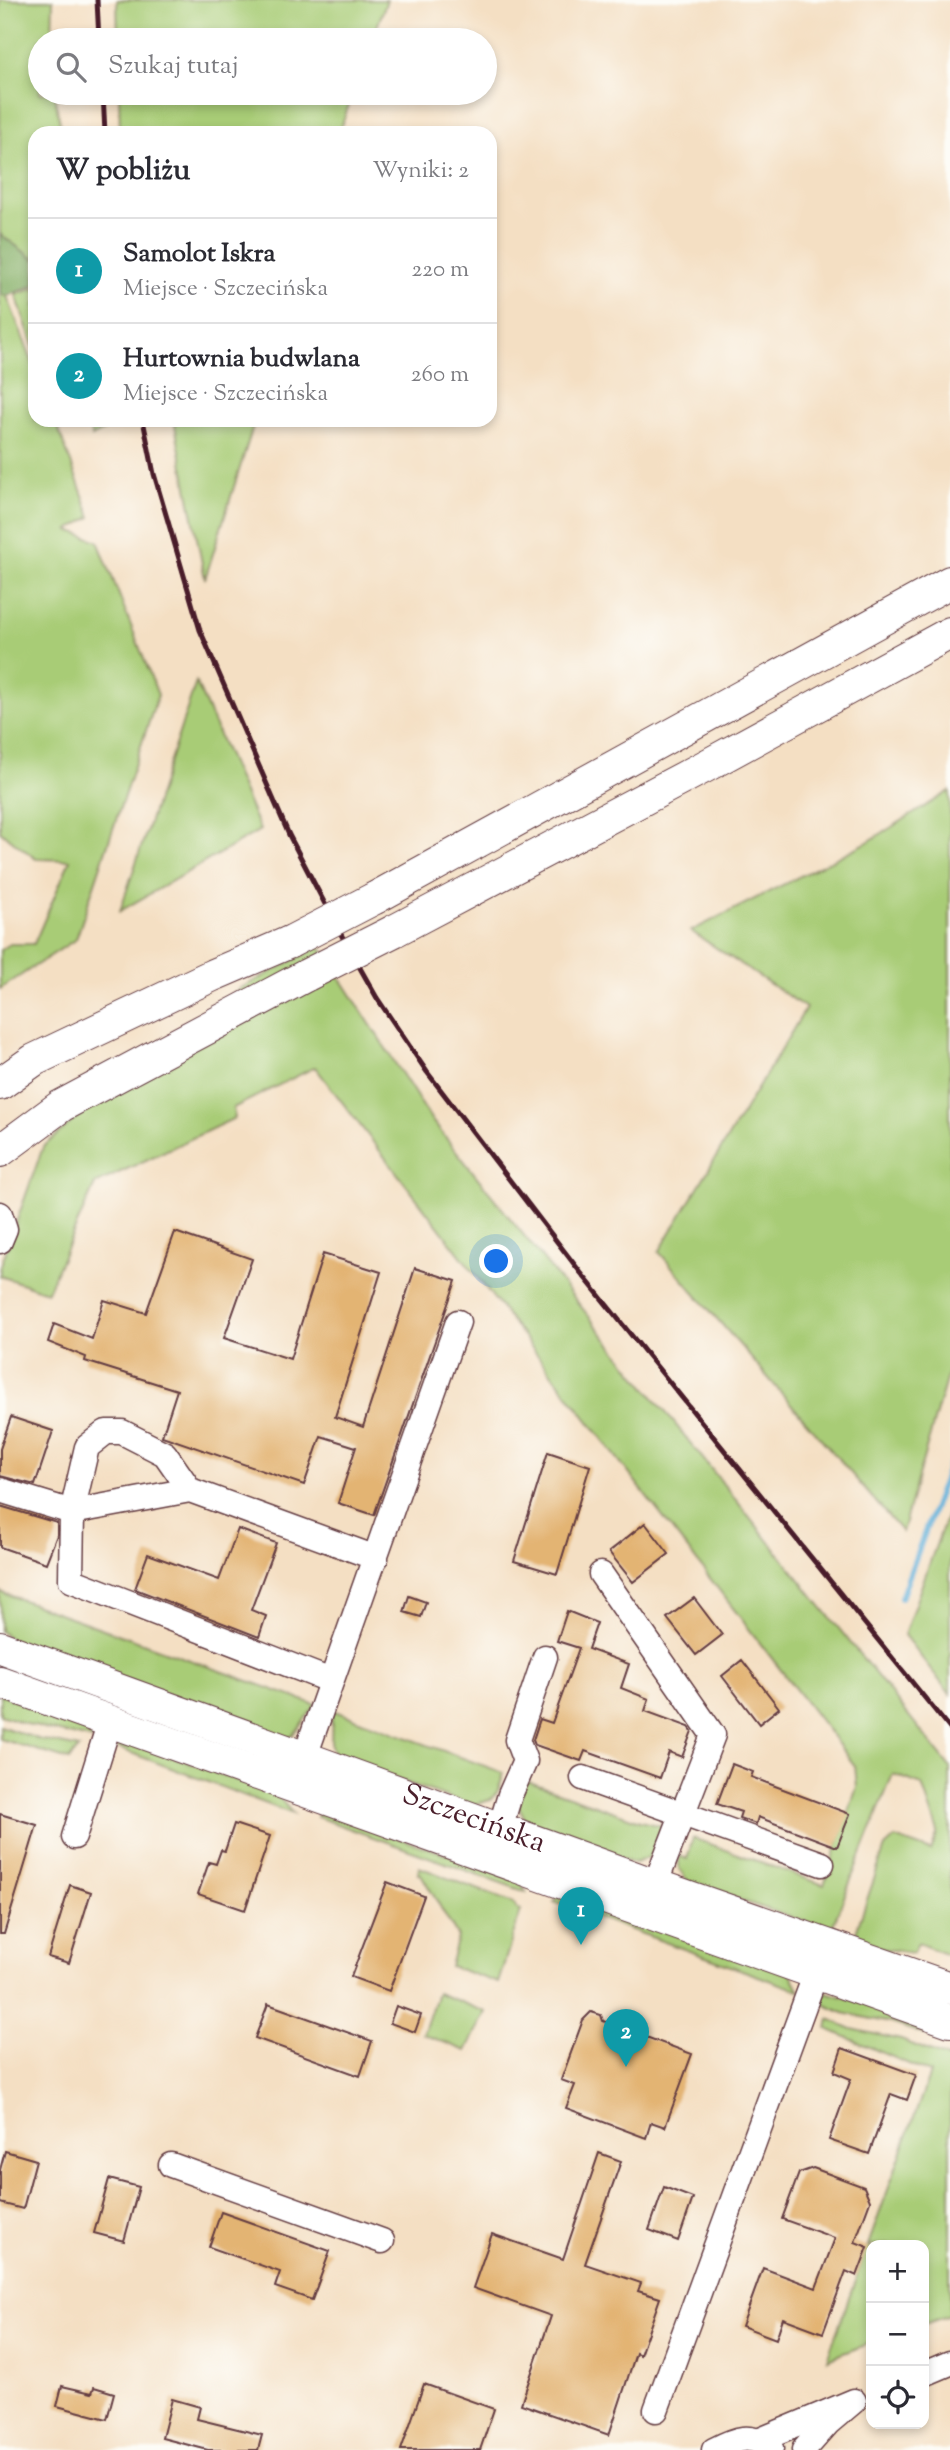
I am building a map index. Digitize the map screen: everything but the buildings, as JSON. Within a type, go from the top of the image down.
[{"type":"main road","points":[[0,1084],[34,1060],[213,975],[290,942],[375,898],[950,582]]},
{"type":"main road","points":[[0,1151],[61,1106],[705,767],[950,633]]},
{"type":"main road","name":"Szczecińska","points":[[0,1647],[655,1885],[950,1988]]},
{"type":"main road","name":"Szczecińska","points":[[0,1682],[950,2021]]},
{"type":"street","points":[[0,1214],[5,1229],[0,1241]]},
{"type":"street","points":[[304,1759],[457,1322]]},
{"type":"street","points":[[190,1490],[165,1454],[122,1432],[106,1433],[87,1447],[72,1512],[71,1580],[331,1681]]},
{"type":"street","points":[[0,1490],[72,1512],[190,1490],[376,1558]]},
{"type":"street","points":[[601,1574],[713,1735],[655,1885]]},
{"type":"street","points":[[500,1828],[509,1795],[524,1761],[517,1740],[545,1657]]},
{"type":"street","points":[[74,1837],[110,1721]]},
{"type":"street","points":[[583,1778],[822,1864]]},
{"type":"street","points":[[656,2410],[816,1973]]},
{"type":"street","points":[[171,2165],[382,2241]]},
{"type":"street","points":[[929,2372],[950,2363]]},
{"type":"street","points":[[719,2449],[742,2438],[764,2445],[863,2398]]},
{"type":"street","points":[[804,2450],[828,2423],[863,2398]]},
{"type":"green space","points":[[0,0],[53,0],[52,28],[28,28],[28,105],[56,105],[61,126],[28,126],[28,255],[0,234]]},
{"type":"green space","points":[[117,0],[387,0],[376,28],[118,28]]},
{"type":"green space","points":[[119,105],[349,105],[341,126],[120,126]]},
{"type":"green space","points":[[0,234],[28,255],[28,288],[7,296],[0,294]]},
{"type":"green space","points":[[28,291],[28,330],[16,295]]},
{"type":"green space","points":[[0,294],[7,296],[28,351],[28,427],[58,427],[91,517],[69,530],[98,541],[158,695],[76,939],[0,989],[0,950],[10,944],[34,944],[70,860],[36,859],[0,831]]},
{"type":"green space","points":[[89,427],[111,427],[92,437]]},
{"type":"green space","points":[[175,427],[253,427],[205,579]]},
{"type":"green space","points":[[196,682],[260,830],[120,911]]},
{"type":"green space","points":[[950,791],[950,1366],[902,1532],[659,1252],[806,1008],[691,931],[866,843]]},
{"type":"green space","points":[[320,946],[433,1122],[950,1767],[950,1956],[918,1943],[913,1953],[871,1947],[856,1932],[885,1847],[895,1838],[931,1851],[938,1832],[922,1785],[893,1774],[831,1930],[690,1884],[679,1869],[679,1856],[687,1859],[693,1838],[824,1885],[857,1787],[855,1766],[315,1067],[233,1108],[235,1118],[95,1184],[47,1292],[0,1276],[0,1268],[43,1147],[173,1036],[241,988]]},
{"type":"green space","points":[[950,1506],[950,1694],[904,1635]]},
{"type":"green space","points":[[0,1592],[316,1705],[290,1738],[12,1640],[0,1631]]},
{"type":"green space","points":[[0,1694],[95,1732],[93,1740],[0,1715]]},
{"type":"green space","points":[[332,1710],[504,1773],[497,1793],[486,1802],[470,1805],[336,1758],[331,1746]]},
{"type":"green space","points":[[0,1726],[41,1740],[79,1748],[69,1760],[0,1739]]},
{"type":"green space","points":[[131,1741],[278,1796],[293,1814],[115,1747],[118,1742]]},
{"type":"green space","points":[[524,1780],[640,1821],[666,1827],[655,1854],[635,1863],[529,1827],[518,1805]]},
{"type":"green space","points":[[319,1812],[519,1878],[526,1892],[317,1817]]},
{"type":"green space","points":[[419,1867],[514,1903],[516,1908],[521,1910],[498,1983],[450,1966],[458,1937],[418,1873]]},
{"type":"green space","points":[[559,1896],[790,1972],[800,1991],[554,1902]]},
{"type":"green space","points":[[822,1991],[950,2027],[950,2043],[891,2023],[843,2013],[817,2001]]},
{"type":"green space","points":[[437,1993],[486,2012],[466,2051],[423,2034]]},
{"type":"green space","points":[[829,2019],[852,2029],[901,2040],[950,2059],[950,2315],[929,2322],[929,2240],[870,2240],[930,2073],[827,2029]]},
{"type":"green space","points":[[866,2251],[866,2345],[827,2359]]},
{"type":"waterway","points":[[901,1598],[950,1463]]},
{"type":"railway","points":[[97,0],[98,28]]},
{"type":"railway","points":[[104,105],[105,126]]},
{"type":"railway","points":[[144,427],[154,474],[200,630],[289,835],[377,998],[427,1072],[581,1273],[950,1729]]},
{"type":"place","name":"Samolot Iskra","points":[[581,1945]]},
{"type":"place","name":"Hurtownia budwlana","points":[[626,2067]]}]
